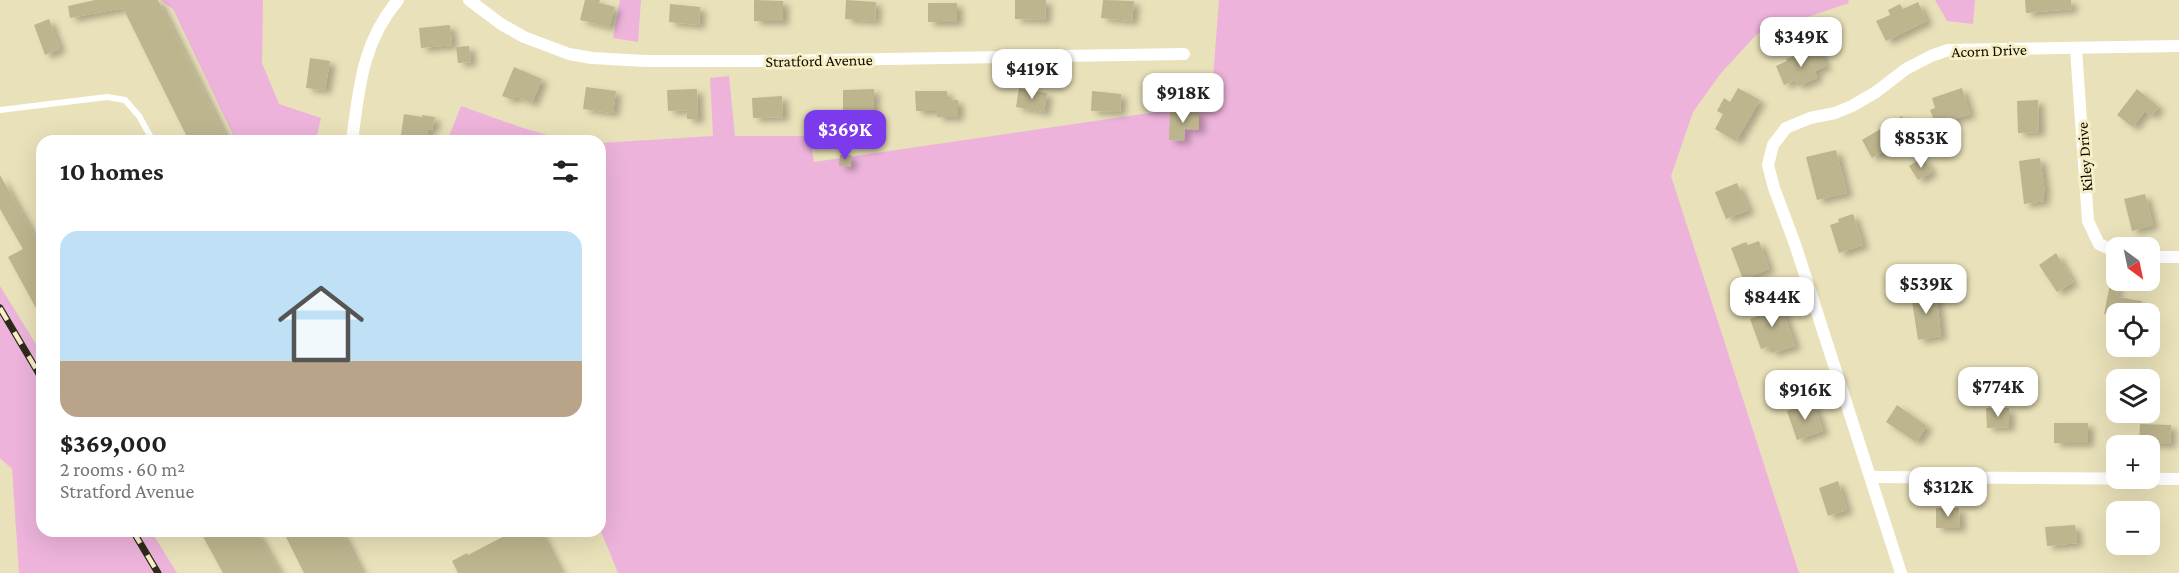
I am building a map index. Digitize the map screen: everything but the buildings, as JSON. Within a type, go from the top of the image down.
[{"type":"street","points":[[353,135],[365,60],[377,31],[398,0]]},
{"type":"street","name":"Stratford Avenue","points":[[469,0],[501,24],[524,37],[569,54],[592,58],[645,61],[768,61],[1185,54]]},
{"type":"street","name":"Acorn Drive","points":[[1901,573],[1872,477],[1795,244],[1774,188],[1768,165],[1773,145],[1786,128],[1810,118],[1835,113],[1852,106],[1876,92],[1906,69],[1948,50],[2179,46]]},
{"type":"street","name":"Kiley Drive","points":[[2076,49],[2088,221],[2099,244],[2106,247]]},
{"type":"street","points":[[2160,257],[2179,257]]},
{"type":"street","points":[[1872,477],[2179,479]]},
{"type":"lane","points":[[0,110],[107,97],[125,100],[139,116],[150,135]]},
{"type":"shaded area","points":[[160,0],[263,0],[262,63],[279,104],[321,118],[317,135],[233,135],[173,9]]},
{"type":"shaded area","points":[[620,0],[641,0],[638,42],[613,38]]},
{"type":"shaded area","points":[[1219,0],[1848,0],[1849,3],[1757,34],[1721,73],[1693,112],[1671,176],[1799,573],[618,573],[603,537],[606,537],[606,143],[713,136],[710,78],[729,76],[735,136],[810,136],[814,162],[1211,104]]},
{"type":"shaded area","points":[[1935,0],[1975,0],[1973,24],[1947,21]]},
{"type":"shaded area","points":[[461,106],[548,135],[449,135]]},
{"type":"shaded area","points":[[0,286],[36,344],[36,537],[155,537],[177,573],[19,573],[12,469],[0,458]]},
{"type":"railway","points":[[0,308],[36,369]]},
{"type":"railway","points":[[137,537],[158,573]]}]
